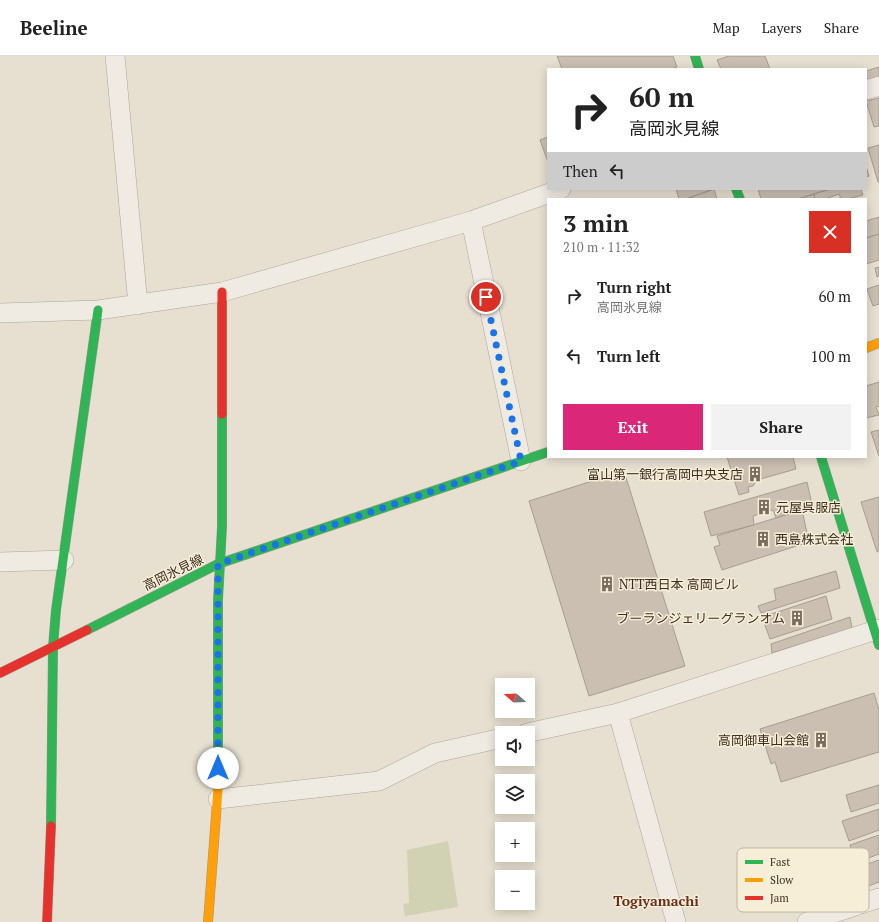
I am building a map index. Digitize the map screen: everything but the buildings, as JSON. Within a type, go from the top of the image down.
[{"type":"street","points":[[695,56],[699,68]]},
{"type":"street","points":[[120,57],[138,305]]},
{"type":"street","points":[[867,90],[879,86]]},
{"type":"street","points":[[0,313],[98,310],[222,292],[471,221],[558,190]]},
{"type":"street","points":[[471,221],[521,461]]},
{"type":"street","points":[[208,922],[218,799],[218,564],[222,528],[222,292]]},
{"type":"street","points":[[48,922],[50,880],[53,647],[56,610],[98,310]]},
{"type":"street","points":[[867,348],[879,344]]},
{"type":"street","name":"高岡氷見線","points":[[0,673],[218,564],[547,452]]},
{"type":"street","points":[[535,731],[618,713],[877,635],[821,458]]},
{"type":"street","points":[[0,562],[64,560]]},
{"type":"street","points":[[618,713],[676,922]]},
{"type":"street","points":[[218,799],[379,781],[435,753],[495,740]]},
{"type":"street","points":[[869,901],[879,898]]},
{"type":"street","points":[[807,922],[837,912]]},
{"type":"green space","points":[[448,841],[458,907],[405,916],[403,904],[409,903],[407,850]]},
{"type":"traffic: fast","points":[[695,56],[699,68]]},
{"type":"traffic: fast","points":[[736,190],[740,198]]},
{"type":"traffic: fast","points":[[51,826],[53,647],[56,610],[98,310]]},
{"type":"traffic: fast","points":[[218,789],[218,600],[222,527],[222,414]]},
{"type":"traffic: fast","points":[[87,630],[218,564],[547,452]]},
{"type":"traffic: fast","points":[[821,458],[879,645]]},
{"type":"traffic: slow","points":[[867,348],[879,343]]},
{"type":"traffic: slow","points":[[208,922],[218,789]]},
{"type":"traffic: jam","points":[[222,292],[222,414]]},
{"type":"traffic: jam","points":[[0,673],[87,630]]},
{"type":"traffic: jam","points":[[47,922],[51,826]]},
{"type":"place","name":"富山第一銀行高岡中央支店","points":[[755,474]]},
{"type":"place","name":"元屋呉服店","points":[[764,507]]},
{"type":"place","name":"西島株式会社","points":[[763,539]]},
{"type":"place","name":"NTT西日本 高岡ビル","points":[[607,584]]},
{"type":"place","name":"ブーランジェリーグランオム","points":[[797,618]]},
{"type":"place","name":"高岡御車山会館","points":[[821,740]]},
{"type":"district","name":"Togiyamachi","points":[[656,901]]},
{"type":"route","points":[[218,768],[218,564],[521,461],[514,434],[486,297]]}]
